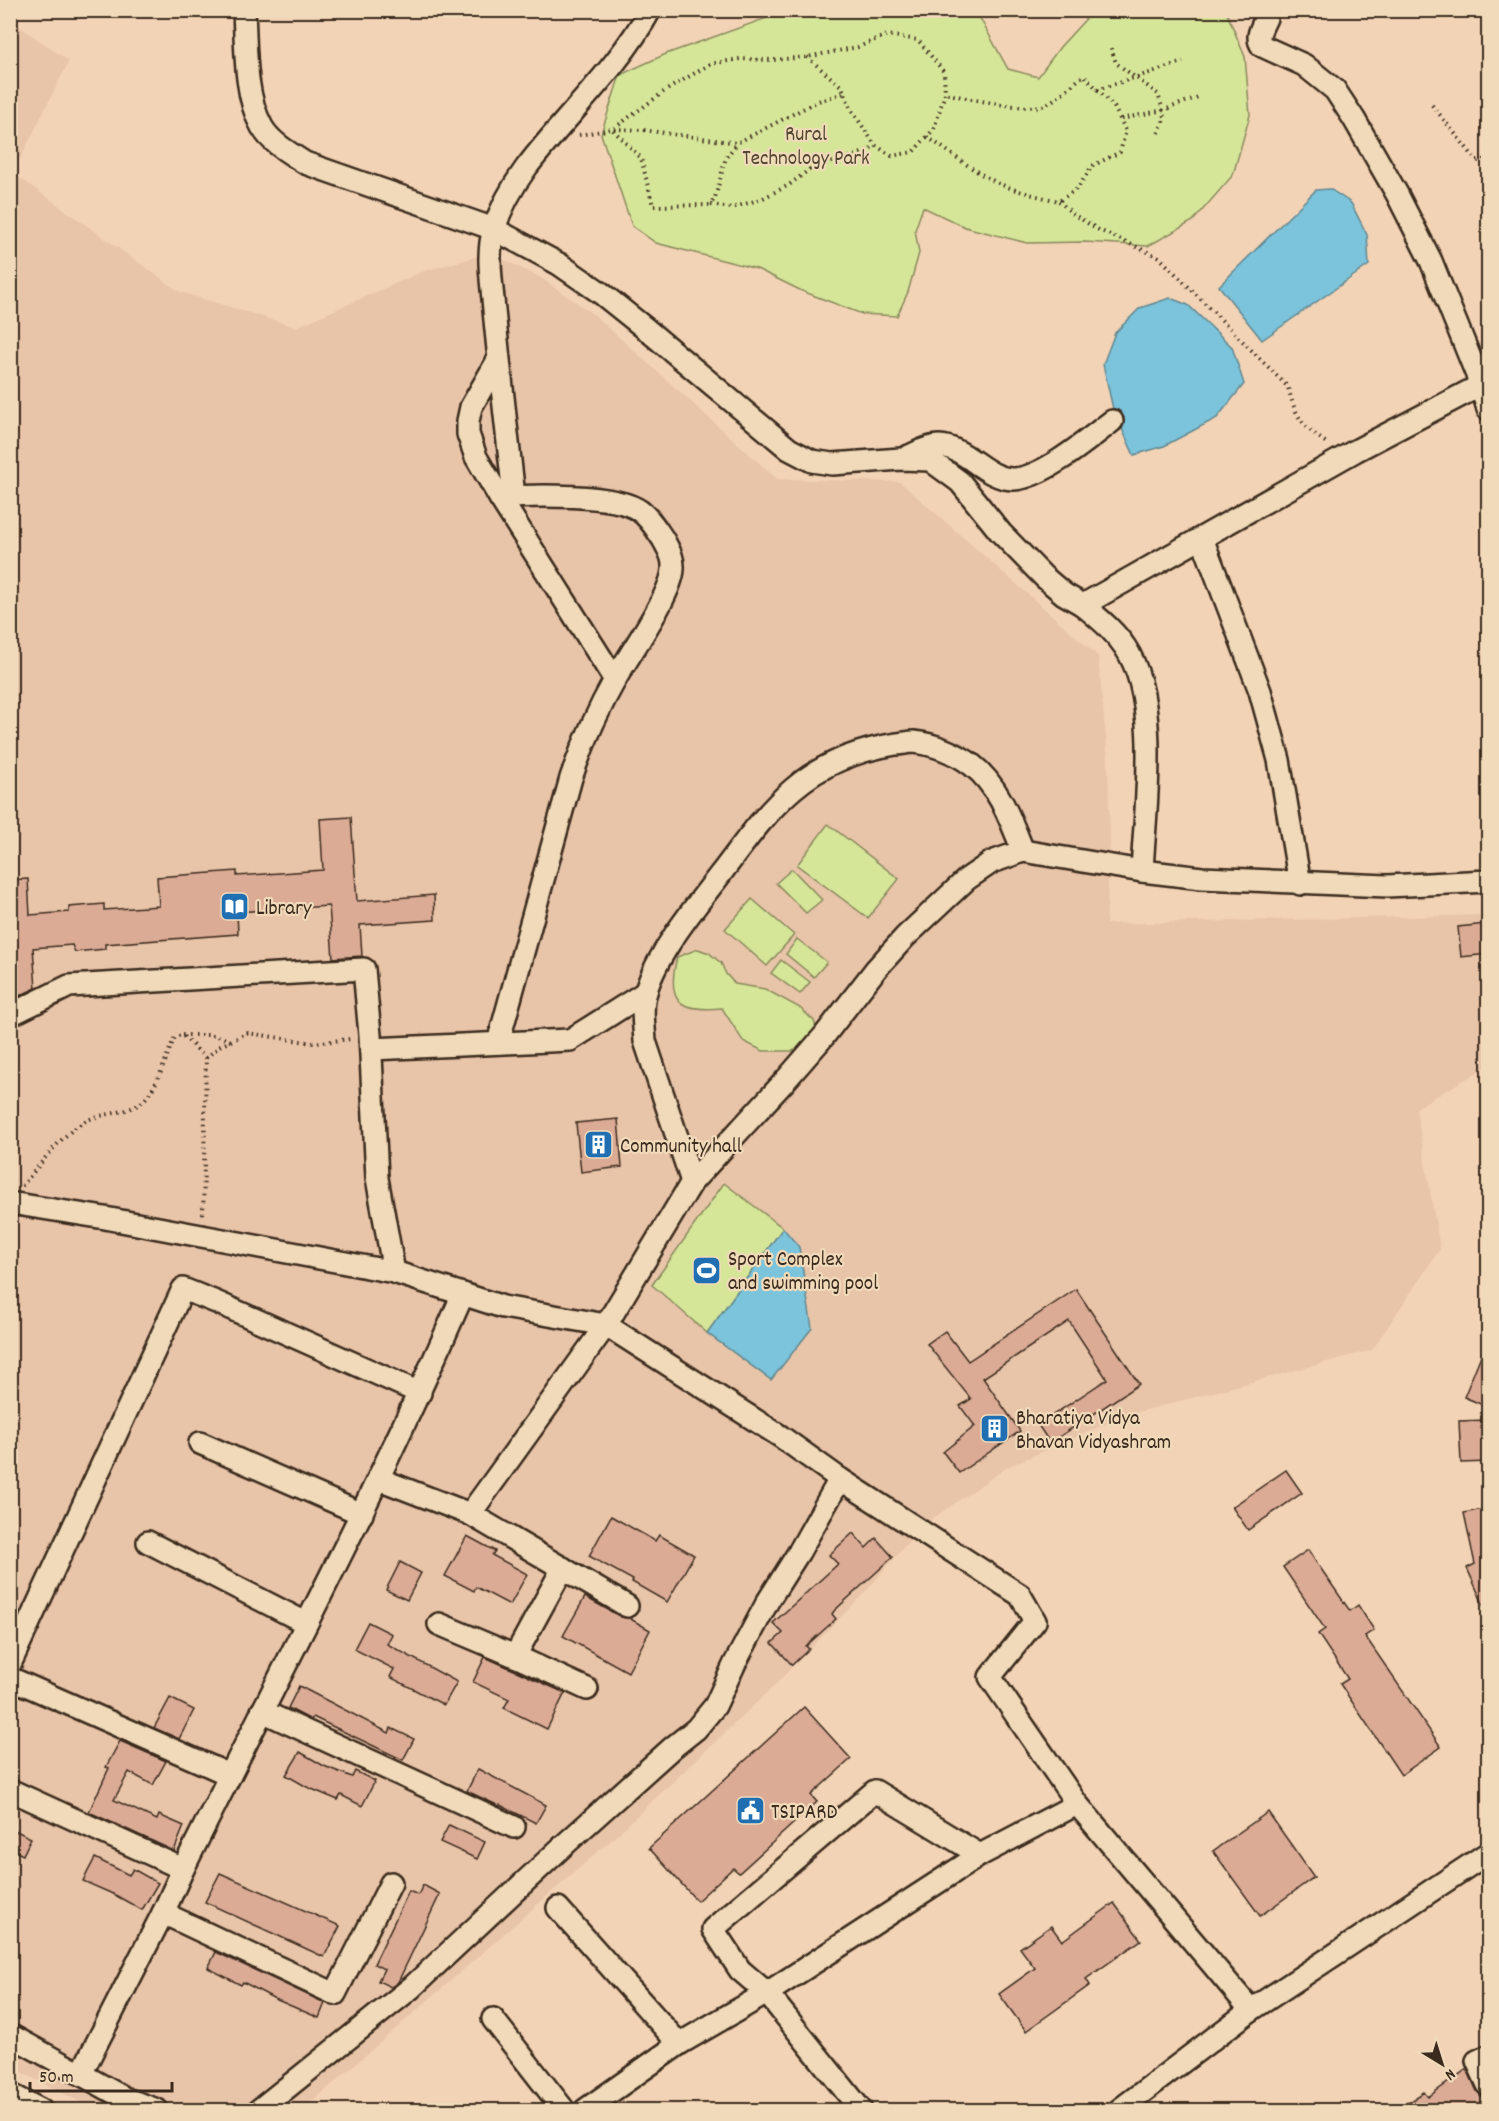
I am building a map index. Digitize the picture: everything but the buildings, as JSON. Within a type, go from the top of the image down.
[{"type":"street","points":[[244,10],[247,69],[254,108],[263,128],[279,146],[305,163],[494,229],[559,264],[601,293],[789,448],[812,461],[832,464],[901,459],[930,460],[960,482],[1001,533],[1044,577],[1064,594],[1083,605],[1108,627],[1125,646],[1139,675],[1146,705],[1147,789],[1142,871]]},
{"type":"street","points":[[507,497],[489,253],[494,229],[507,198],[525,170],[616,61],[642,26],[650,10]]},
{"type":"street","points":[[1266,18],[1258,35],[1259,43],[1304,65],[1335,90],[1397,194],[1431,261],[1481,385],[1488,409]]},
{"type":"street","points":[[498,360],[471,407],[468,434],[476,457],[507,497],[615,680]]},
{"type":"street","points":[[1083,605],[1355,451],[1481,385]]},
{"type":"street","points":[[901,459],[938,446],[953,449],[993,473],[1017,479],[1033,473],[1081,446],[1112,421]]},
{"type":"street","points":[[498,1043],[580,751],[615,680],[668,589],[673,569],[671,553],[653,524],[639,510],[625,504],[597,498],[507,497]]},
{"type":"street","points":[[1202,538],[1260,691],[1279,760],[1300,884]]},
{"type":"street","points":[[692,1182],[645,1041],[643,1018],[646,992],[661,958],[687,917],[767,814],[794,788],[831,763],[874,748],[913,742],[946,750],[973,766],[992,786],[1009,815],[1023,851]]},
{"type":"street","points":[[470,1514],[606,1325],[692,1182],[784,1082],[824,1036],[876,969],[905,938],[967,879],[992,862],[1023,851],[1142,871],[1202,878],[1387,886],[1488,880]]},
{"type":"street","points":[[10,1015],[69,986],[364,969],[371,1042],[377,1178],[394,1272]]},
{"type":"street","points":[[371,1042],[498,1043],[570,1040],[646,992]]},
{"type":"street","points":[[14,1197],[202,1236],[394,1272],[503,1307],[606,1325],[780,1436],[840,1479],[1020,1595],[1035,1621],[990,1677],[1077,1804],[1251,2010]]},
{"type":"street","points":[[10,1664],[183,1289],[420,1394]]},
{"type":"street","points":[[81,2074],[362,1514],[420,1394],[463,1294]]},
{"type":"street","points":[[200,1443],[362,1514]]},
{"type":"street","points":[[379,1479],[470,1514],[627,1606]]},
{"type":"street","points":[[259,2110],[411,1988],[563,1846],[696,1729],[716,1706],[735,1663],[768,1601],[840,1479]]},
{"type":"street","points":[[148,1542],[306,1623]]},
{"type":"street","points":[[515,1656],[563,1568]]},
{"type":"street","points":[[439,1624],[587,1689]]},
{"type":"street","points":[[10,1677],[230,1775]]},
{"type":"street","points":[[262,1712],[514,1827]]},
{"type":"street","points":[[10,1791],[183,1869]]},
{"type":"street","points":[[861,2110],[766,1993],[740,1970],[713,1929],[876,1791],[980,1855]]},
{"type":"street","points":[[585,2110],[679,2044],[766,1993],[980,1855],[1077,1804]]},
{"type":"street","points":[[1119,2110],[1251,2010],[1488,1853]]},
{"type":"street","points":[[163,1913],[335,1994],[392,1883]]},
{"type":"street","points":[[558,1908],[679,2044]]},
{"type":"street","points":[[493,2019],[564,2110]]},
{"type":"street","points":[[10,2035],[126,2099],[157,2110]]},
{"type":"street","points":[[1488,2056],[1477,2061],[1488,2085]]},
{"type":"street","points":[[10,2094],[41,2110]]},
{"type":"path","points":[[613,129],[665,91],[710,64],[740,59],[773,60],[807,57],[858,47],[887,36],[918,40],[944,72],[945,93],[934,129],[913,152],[892,156],[875,145],[851,109],[842,87],[807,57]]},
{"type":"path","points":[[1112,48],[1116,63],[1158,94],[1165,117],[1158,134]]},
{"type":"path","points":[[1098,90],[1184,62]]},
{"type":"path","points":[[945,93],[975,102],[1044,105],[1084,75],[1114,107],[1126,130],[1120,152],[1092,166],[1078,188],[1059,201]]},
{"type":"path","points":[[710,205],[715,198],[726,157],[737,143],[818,101],[845,93]]},
{"type":"path","points":[[1121,119],[1164,110],[1201,96]]},
{"type":"path","points":[[1432,105],[1477,161],[1488,159]]},
{"type":"path","points":[[548,140],[613,129],[652,131],[737,143]]},
{"type":"path","points":[[613,129],[641,158],[653,206],[710,205],[732,208],[761,199],[789,185],[814,166],[859,154],[875,145]]},
{"type":"path","points":[[927,137],[1003,186],[1059,201],[1074,215],[1099,230],[1159,257],[1288,387],[1293,407],[1306,429],[1330,445],[1355,451]]},
{"type":"path","points":[[206,1058],[220,1046],[248,1033],[314,1043],[350,1040],[371,1042]]},
{"type":"path","points":[[182,1035],[206,1058],[202,1236]]},
{"type":"path","points":[[14,1197],[53,1149],[82,1123],[99,1114],[120,1111],[142,1102],[156,1084],[175,1037],[215,1035],[232,1042]]},
{"type":"shaded area","points":[[10,20],[69,61],[13,173],[180,292],[296,327],[424,271],[490,253],[541,278],[594,315],[777,479],[900,482],[1098,656],[1108,760],[1110,842],[1106,924],[1488,915],[1488,1066],[1416,1108],[1440,1249],[1372,1350],[1127,1415],[1009,1466],[923,1525],[867,1590],[771,1689],[609,1842],[303,2110],[96,2110],[11,2067]]},
{"type":"green space","name":"Rural Technology Park","points":[[789,10],[976,11],[1008,69],[1038,77],[1060,47],[1093,11],[1226,11],[1245,57],[1250,115],[1233,175],[1193,221],[1148,246],[1085,242],[1027,243],[965,227],[923,207],[915,230],[919,253],[908,292],[897,316],[862,314],[802,291],[757,269],[656,243],[632,226],[601,134],[620,75],[666,54]]},
{"type":"green space","points":[[828,824],[899,879],[868,918],[797,865]]},
{"type":"green space","points":[[792,869],[822,900],[806,913],[776,883]]},
{"type":"green space","points":[[752,899],[794,935],[767,966],[725,929]]},
{"type":"green space","points":[[797,939],[827,962],[814,977],[786,954]]},
{"type":"green space","points":[[698,949],[709,953],[721,963],[726,974],[735,984],[765,989],[800,1008],[814,1021],[818,1034],[809,1045],[792,1051],[763,1051],[743,1041],[722,1008],[695,1008],[679,1001],[673,985],[677,957]]},
{"type":"green space","points":[[781,960],[810,982],[800,994],[771,973]]},
{"type":"green space","name":"Sport Complex and swimming pool","points":[[724,1183],[783,1228],[707,1333],[652,1285]]},
{"type":"water","points":[[1330,189],[1351,203],[1367,235],[1369,265],[1262,340],[1219,286],[1316,190]]},
{"type":"water","points":[[1170,298],[1188,305],[1232,347],[1244,384],[1217,418],[1164,446],[1134,455],[1113,409],[1103,364],[1115,333],[1140,308]]},
{"type":"water","points":[[783,1228],[799,1247],[812,1328],[771,1380],[707,1333]]},
{"type":"place","name":"Library","points":[[235,907]]},
{"type":"place","name":"Community hall","points":[[599,1145]]},
{"type":"place","name":"Sport Complex and swimming pool","points":[[707,1270]]},
{"type":"place","name":"Bharatiya Vidya Bhavan Vidyashram","points":[[995,1429]]},
{"type":"place","name":"TSIPARD","points":[[750,1811]]}]
